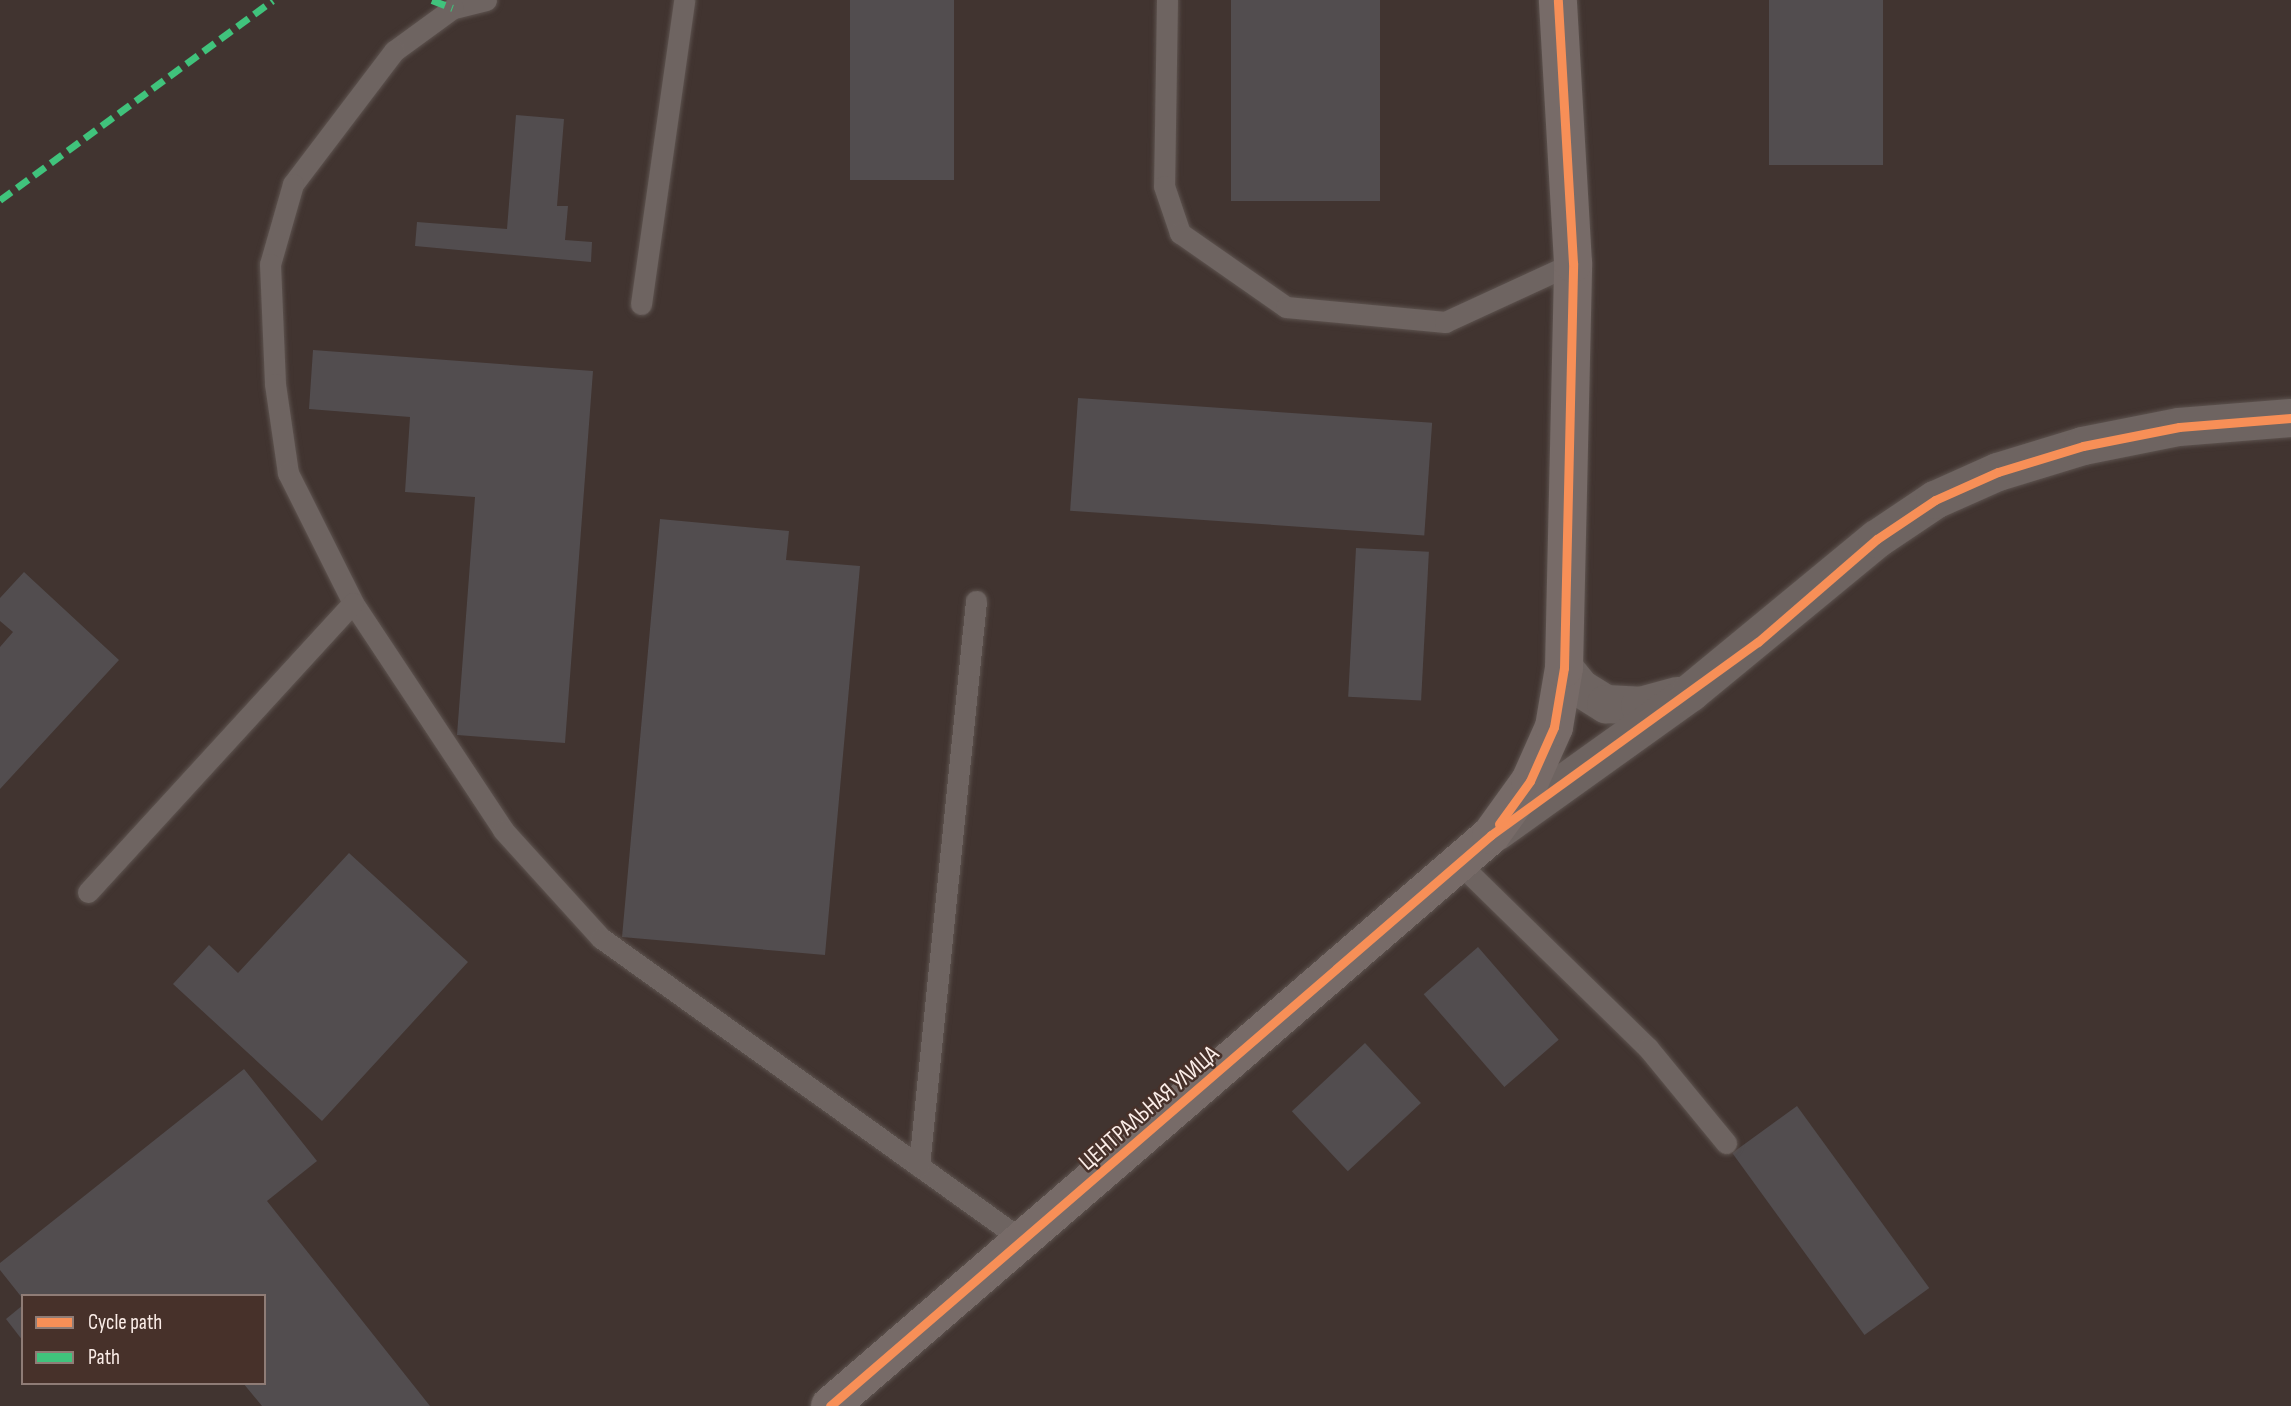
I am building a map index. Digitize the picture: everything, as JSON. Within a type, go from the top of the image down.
[{"type":"street","name":"ЦЕНТРАЛЬНАЯ УЛИЦА","points":[[830,1406],[1025,1242],[1491,835],[1530,781],[1554,727],[1564,668],[1573,263],[1558,0]]},
{"type":"street","points":[[1491,835],[1758,642],[1877,539],[1961,489],[1998,472],[2083,446],[2179,427],[2291,418]]},
{"type":"street","points":[[1564,668],[1580,688],[1606,704],[1640,706],[1690,693]]},
{"type":"lane","points":[[486,0],[453,8],[394,51],[293,184],[270,264],[275,384],[288,473],[353,603],[503,830],[601,938],[1025,1242]]},
{"type":"lane","points":[[641,304],[684,0]]},
{"type":"lane","points":[[1167,0],[1164,186],[1180,233],[1286,307],[1445,322],[1573,263]]},
{"type":"lane","points":[[919,1166],[976,601]]},
{"type":"lane","points":[[88,892],[353,603]]},
{"type":"lane","points":[[1459,863],[1648,1048],[1726,1143]]},
{"type":"building","points":[[850,0],[954,0],[954,180],[850,180]]},
{"type":"building","points":[[1231,0],[1380,0],[1380,201],[1231,201]]},
{"type":"building","points":[[1769,0],[1883,0],[1883,165],[1769,165]]},
{"type":"building","points":[[516,115],[564,119],[557,206],[568,206],[565,240],[592,242],[591,262],[415,246],[417,222],[507,229]]},
{"type":"building","points":[[313,350],[593,371],[565,743],[457,735],[475,497],[405,492],[410,417],[309,409]]},
{"type":"building","points":[[1078,398],[1432,423],[1424,535],[1070,511]]},
{"type":"building","points":[[660,519],[789,531],[786,560],[860,566],[825,955],[622,937]]},
{"type":"building","points":[[1356,548],[1429,552],[1421,701],[1348,697]]},
{"type":"building","points":[[24,572],[119,660],[0,789],[0,647],[13,632],[0,621],[0,598]]},
{"type":"building","points":[[349,853],[468,962],[322,1121],[173,984],[209,945],[238,973]]},
{"type":"building","points":[[1478,947],[1559,1040],[1504,1087],[1424,994]]},
{"type":"building","points":[[1365,1043],[1421,1103],[1348,1171],[1292,1111]]},
{"type":"building","points":[[244,1069],[317,1161],[267,1201],[430,1406],[262,1406],[245,1385],[266,1385],[266,1294],[21,1294],[21,1296],[0,1270],[0,1263]]},
{"type":"building","points":[[1797,1106],[1929,1288],[1865,1335],[1732,1153]]},
{"type":"building","points":[[21,1307],[21,1338],[6,1319]]},
{"type":"marked path","points":[[0,200],[273,0]]},
{"type":"marked path","points":[[432,0],[453,8]]},
{"type":"cycle path","points":[[1499,824],[1530,781],[1554,727],[1564,668],[1573,263],[1558,0]]},
{"type":"cycle path","points":[[830,1406],[1491,835],[1758,642],[1877,539],[1935,500],[1998,472],[2083,446],[2179,427],[2291,418]]}]
